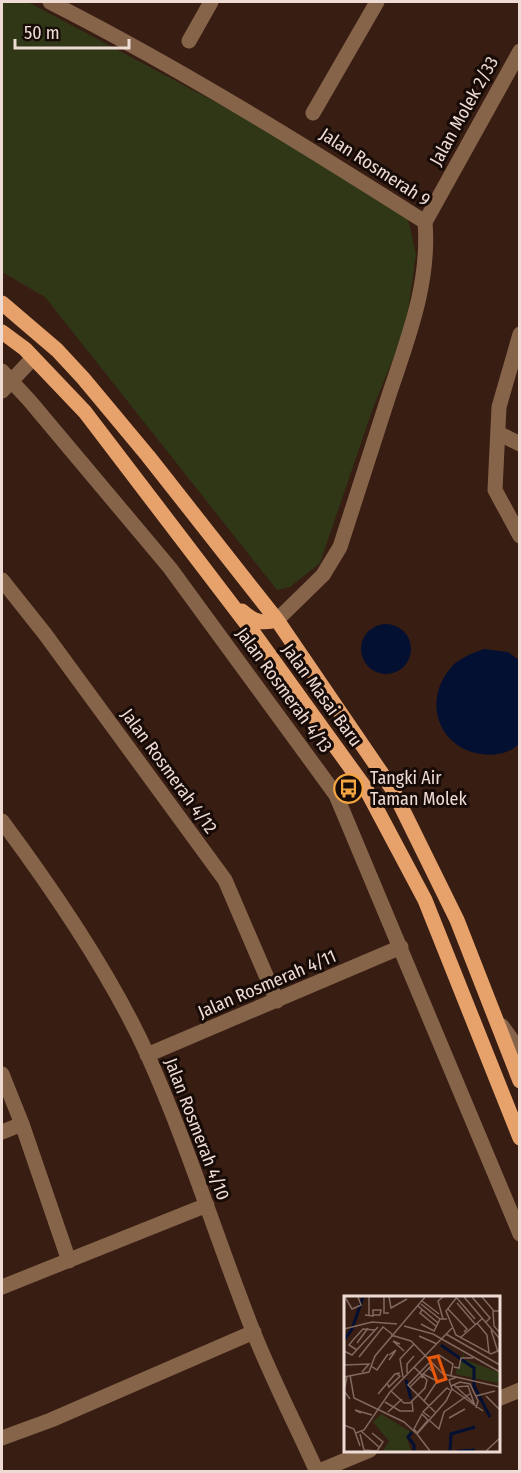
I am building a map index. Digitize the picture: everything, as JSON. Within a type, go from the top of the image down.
[{"type":"main road","name":"Jalan Masai Baru","points":[[2,303],[57,350],[156,466],[278,620],[393,790],[457,920],[519,1081]]},
{"type":"main road","name":"Jalan Masai Baru","points":[[2,332],[33,357],[85,412],[227,597],[366,789],[425,900],[519,1138]]},
{"type":"main road","points":[[227,597],[252,620],[264,623],[278,620]]},
{"type":"street","name":"Jalan Rosmerah 9","points":[[50,2],[173,67],[294,139],[425,222],[427,248],[424,278],[413,321],[340,547],[323,575],[278,620]]},
{"type":"street","points":[[189,41],[211,2]]},
{"type":"street","points":[[314,113],[377,2]]},
{"type":"street","name":"Jalan Molek 2/33","points":[[425,222],[519,51]]},
{"type":"street","points":[[519,334],[499,407],[495,490],[519,536]]},
{"type":"street","points":[[5,381],[33,357]]},
{"type":"street","name":"Jalan Rosmerah 4/13","points":[[5,381],[170,568],[336,795],[519,1234]]},
{"type":"street","points":[[498,434],[519,444]]},
{"type":"street","name":"Jalan Rosmerah 4/12","points":[[2,580],[45,634],[225,880],[277,1001]]},
{"type":"street","name":"Jalan Rosmerah 4/10","points":[[2,821],[73,924],[111,985],[147,1055],[207,1205],[254,1332],[317,1472]]},
{"type":"street","name":"Jalan Rosmerah 4/11","points":[[147,1055],[401,947]]},
{"type":"street","points":[[492,1011],[519,1051]]},
{"type":"street","points":[[2,1074],[22,1124],[69,1261]]},
{"type":"street","points":[[2,1132],[22,1124]]},
{"type":"street","points":[[2,1287],[207,1205]]},
{"type":"street","points":[[2,1437],[51,1420],[254,1332]]},
{"type":"street","points":[[500,1398],[519,1390]]},
{"type":"street","points":[[317,1472],[365,1452]]},
{"type":"green space","points":[[2,2],[28,2],[260,126],[408,219],[416,254],[406,327],[373,408],[320,563],[290,587],[277,590],[45,297],[2,272]]},
{"type":"water","points":[[381,624],[391,624],[404,631],[411,644],[411,654],[404,667],[391,674],[381,674],[372,670],[365,663],[361,654],[361,644],[365,635],[372,628]]},
{"type":"water","points":[[484,649],[508,652],[519,660],[519,744],[511,750],[497,754],[481,754],[455,743],[440,722],[437,709],[437,696],[441,683],[449,670],[460,659]]},
{"type":"place","name":"Tangki Air Taman Molek","points":[[349,788]]}]
